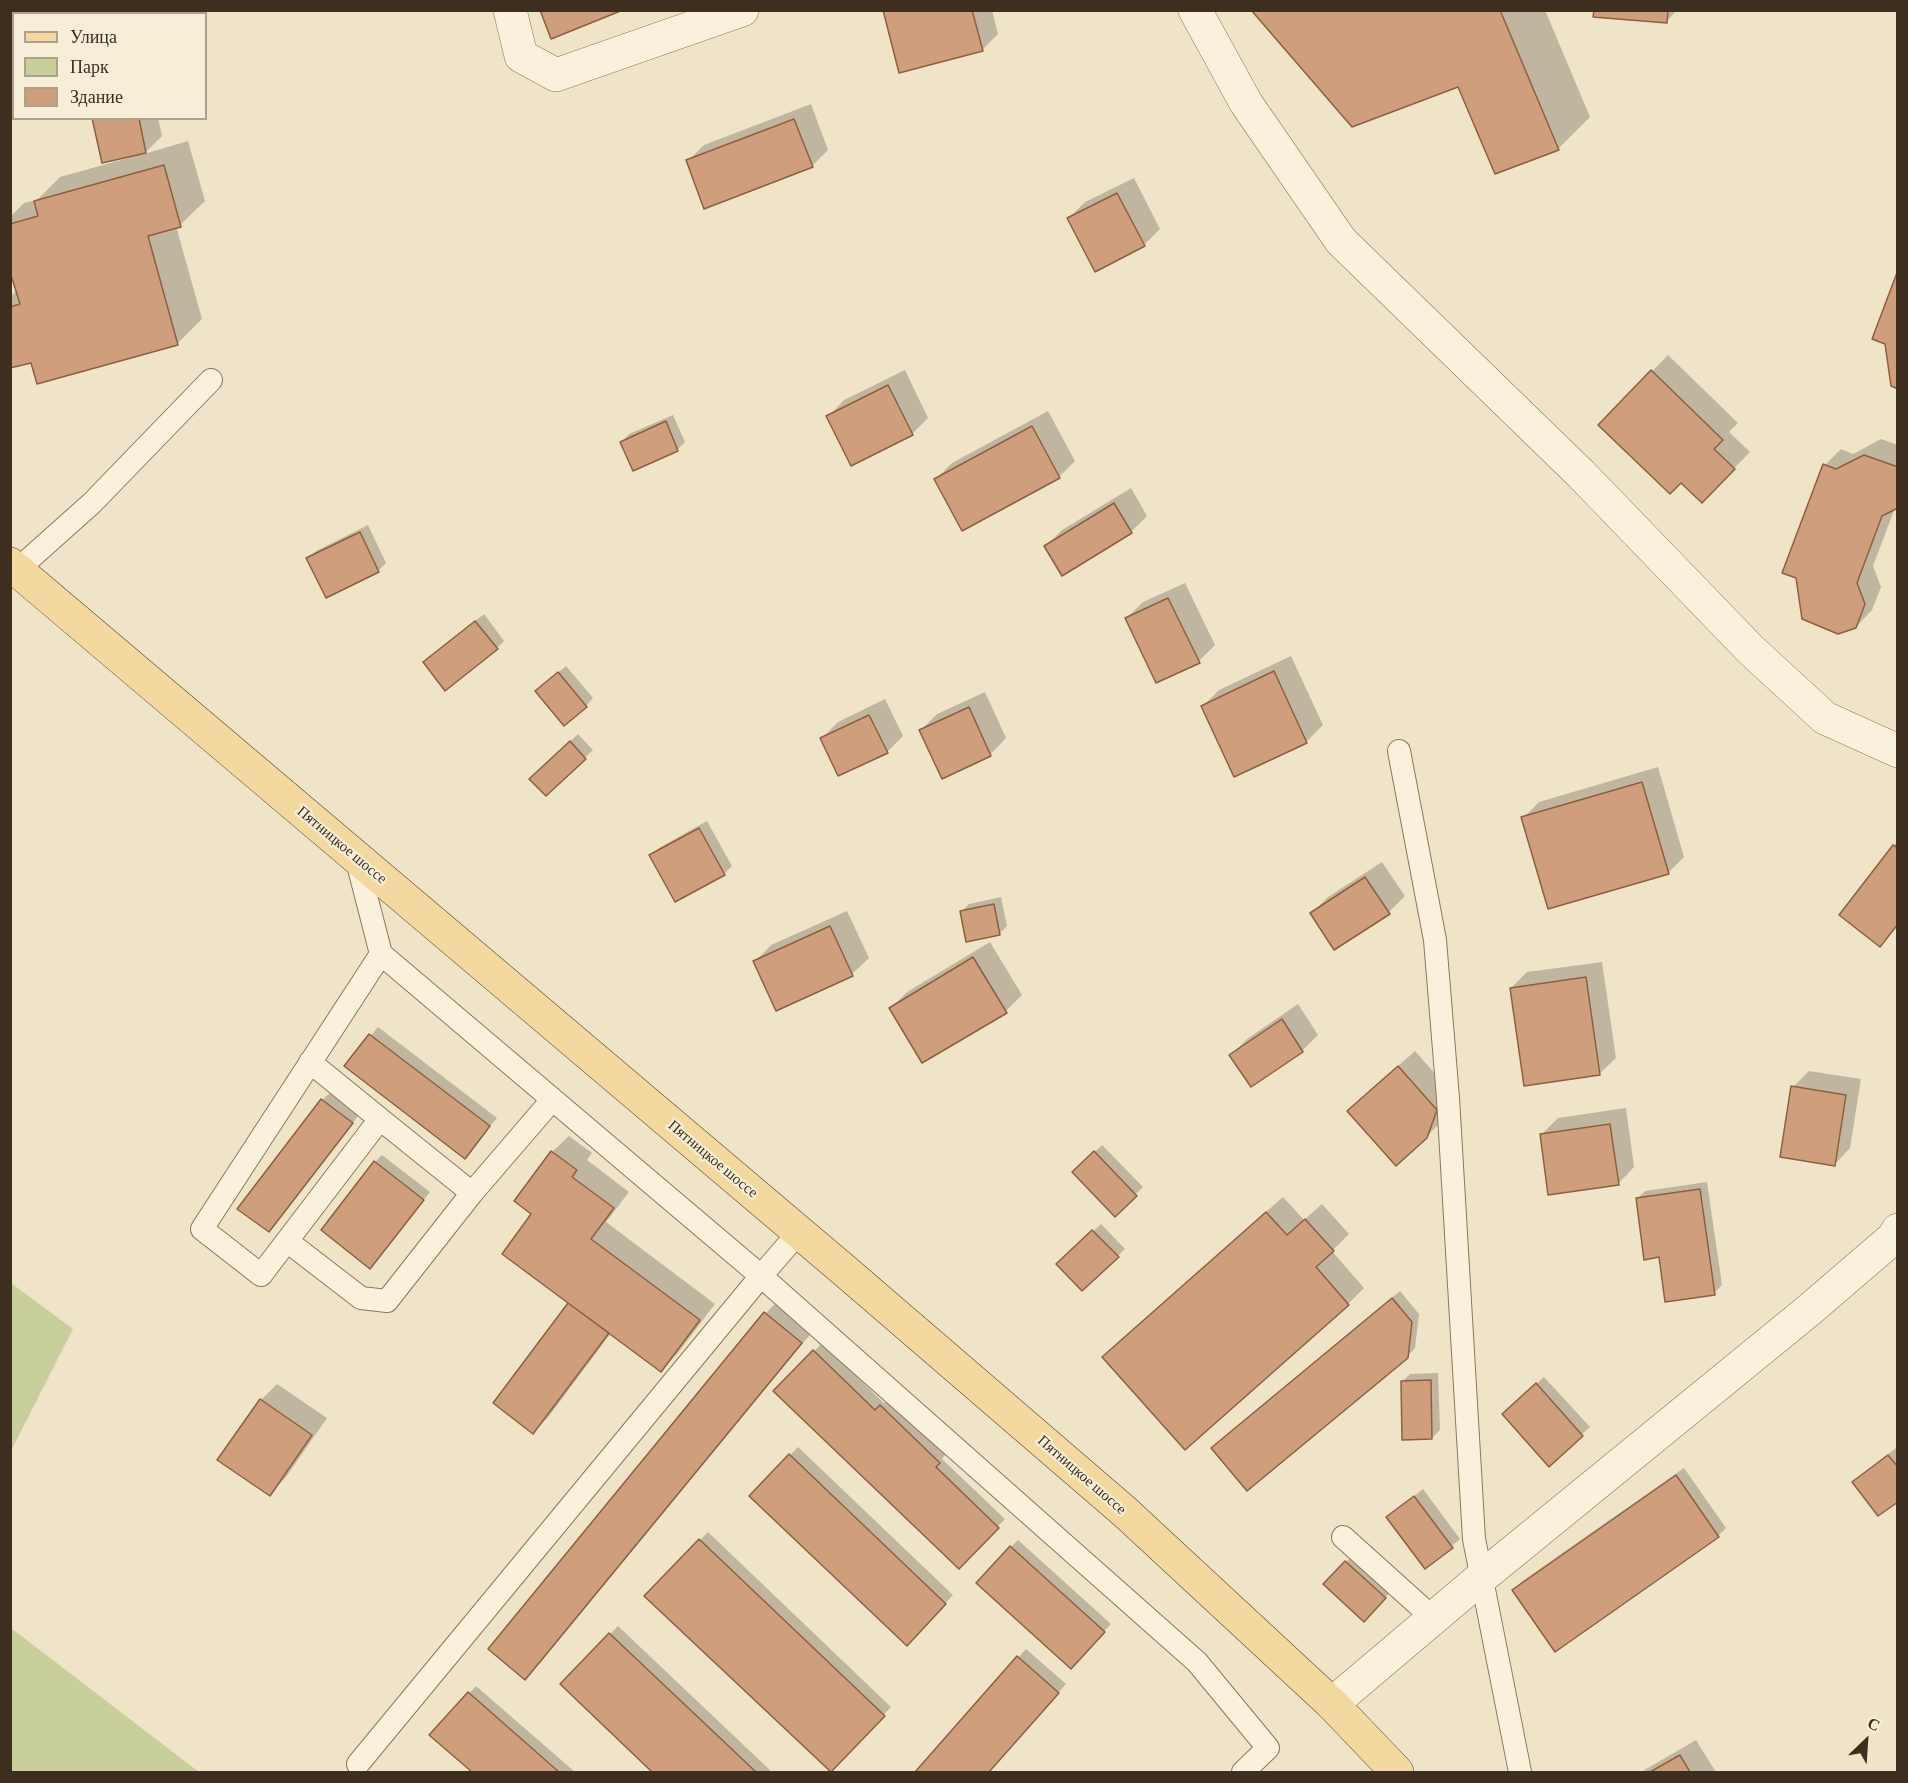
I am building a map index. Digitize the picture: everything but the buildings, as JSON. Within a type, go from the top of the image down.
[{"type":"main road","name":"Пятницкое шоссе","points":[[14,567],[799,1232],[1125,1512],[1332,1704],[1397,1773]]},
{"type":"street","points":[[510,10],[521,56],[556,75],[742,10]]},
{"type":"street","points":[[1195,10],[1246,103],[1341,241],[1581,474],[1750,650],[1825,718],[1898,751]]},
{"type":"street","points":[[1332,1704],[1482,1577],[1808,1311],[1893,1238],[1898,1230]]},
{"type":"lane","points":[[14,567],[92,502],[211,380]]},
{"type":"lane","points":[[1399,751],[1435,940],[1448,1098],[1474,1539],[1520,1773]]},
{"type":"lane","points":[[356,857],[381,954],[761,1276],[1197,1662],[1268,1748],[1243,1773]]},
{"type":"lane","points":[[380,1119],[261,1275],[202,1229],[381,954]]},
{"type":"lane","points":[[310,1062],[472,1193]]},
{"type":"lane","points":[[287,1241],[361,1298],[387,1301],[472,1193],[552,1100]]},
{"type":"lane","points":[[358,1764],[799,1232]]},
{"type":"lane","points":[[1343,1537],[1433,1618]]},
{"type":"green space","points":[[11,1283],[73,1329],[11,1451]]},
{"type":"green space","points":[[11,1628],[199,1772],[11,1772]]}]
